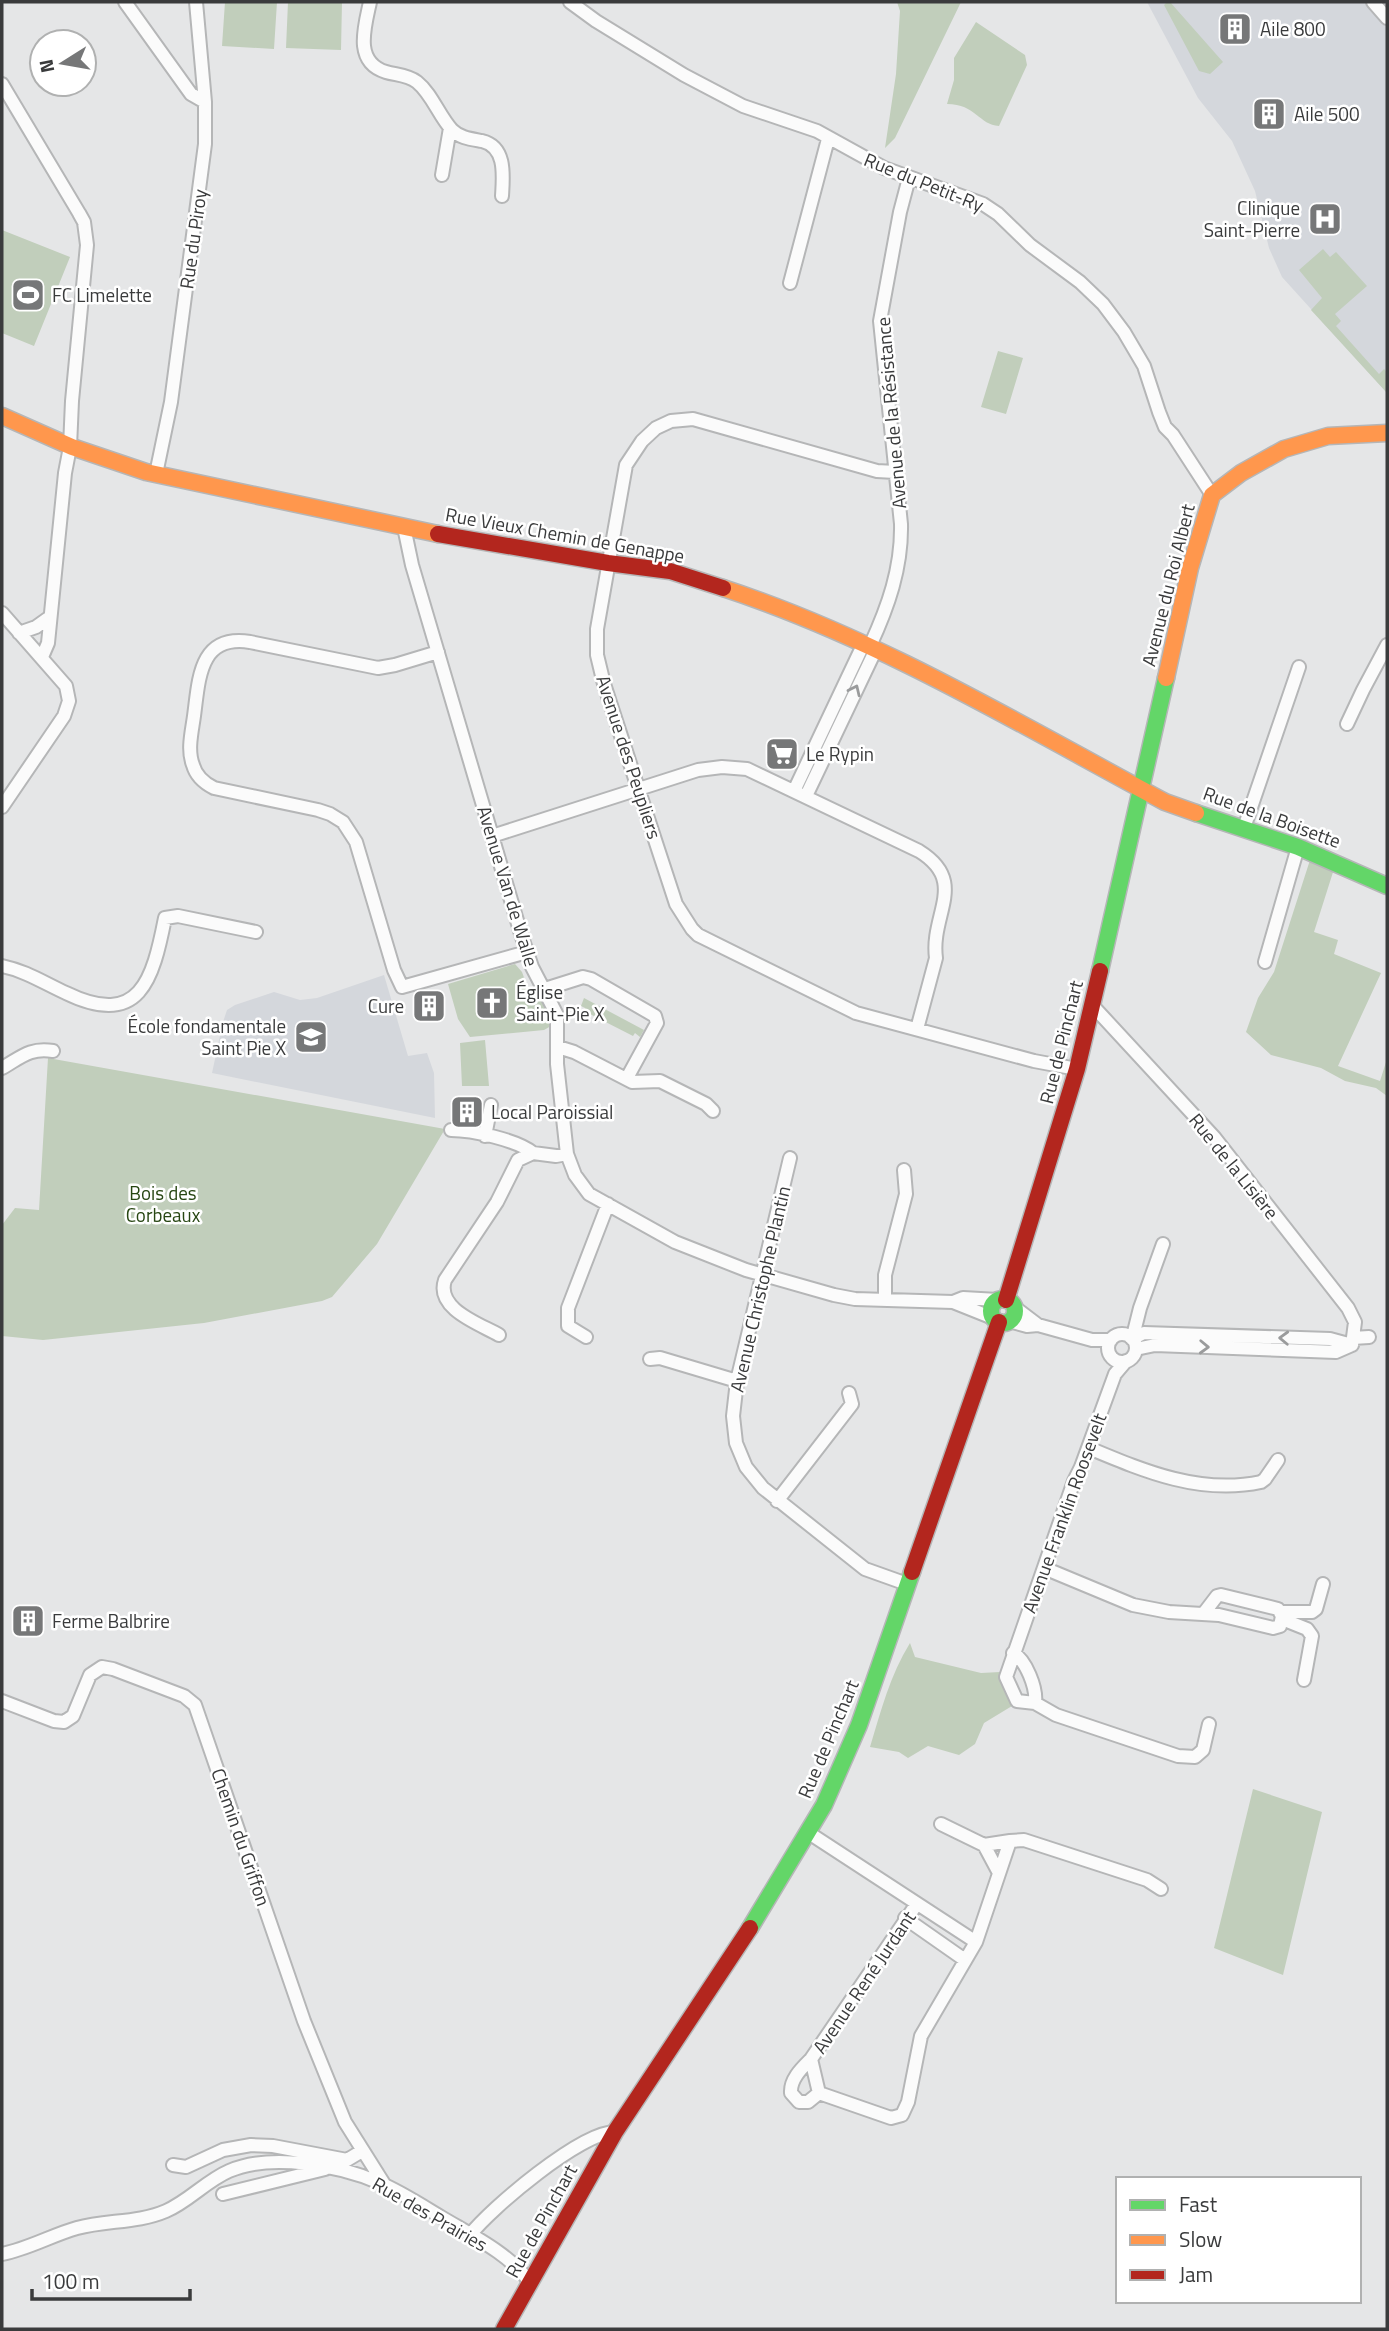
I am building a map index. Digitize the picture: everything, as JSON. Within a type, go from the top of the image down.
[{"type":"main road","name":"Rue Vieux Chemin de Genappe","points":[[2,416],[111,463],[156,474],[404,527],[608,563],[670,571],[755,599],[870,646],[1142,790]]},
{"type":"main road","name":"Avenue du Roi Albert","points":[[1142,790],[1190,568],[1212,495],[1241,473],[1284,449],[1328,436],[1387,433]]},
{"type":"main road","name":"Rue de la Boisette","points":[[1142,790],[1165,802],[1298,847],[1387,886]]},
{"type":"main road","name":"Rue de Pinchart","points":[[504,2329],[643,2086],[751,1926],[809,1833],[844,1763],[1003,1311],[1077,1069],[1142,790]]},
{"type":"street","points":[[125,2],[191,93],[205,102]]},
{"type":"street","name":"Rue du Piroy","points":[[156,474],[171,402],[205,144],[205,102],[196,2]]},
{"type":"street","points":[[370,2],[363,38],[370,60],[382,71],[417,82],[450,128],[461,136],[485,142],[495,149],[501,157],[502,197]]},
{"type":"street","name":"Rue du Petit-Ry","points":[[570,2],[596,21],[709,90],[743,106],[817,131],[884,168],[983,204],[998,214],[1030,245],[1080,282],[1103,304],[1144,366],[1165,427],[1212,495]]},
{"type":"street","points":[[1375,4],[1387,18]]},
{"type":"street","points":[[2,84],[74,204],[86,233],[86,262],[70,447],[48,643],[42,657]]},
{"type":"street","points":[[442,174],[450,128]]},
{"type":"street","points":[[790,283],[828,139]]},
{"type":"street","name":"Avenue de la Résistance","points":[[800,794],[870,646],[890,598],[899,560],[901,524],[880,314],[909,178]]},
{"type":"street","name":"Avenue des Peupliers","points":[[895,472],[877,471],[692,419],[671,421],[656,428],[642,441],[626,465],[598,618],[597,655],[604,684],[677,904],[698,935],[843,1007],[1034,1061],[1077,1069]]},
{"type":"street","name":"Avenue Van de Walle","points":[[404,527],[412,565],[527,952],[557,1015],[558,1082],[568,1154],[570,1167],[581,1185],[589,1194],[675,1242],[746,1270],[855,1299],[953,1302],[1003,1311]]},
{"type":"street","points":[[2,613],[66,686],[69,696],[69,705],[55,730],[2,807]]},
{"type":"street","points":[[19,633],[36,627],[50,617]]},
{"type":"street","points":[[438,652],[378,668],[250,642],[225,643],[211,652],[202,667],[190,751],[192,765],[197,774],[214,788],[318,810],[343,822],[356,842],[394,970],[402,987],[527,952]]},
{"type":"street","points":[[1348,724],[1367,680],[1387,645]]},
{"type":"street","points":[[1244,828],[1299,667]]},
{"type":"street","points":[[492,836],[698,770],[747,769],[919,850],[933,859],[942,870],[946,889],[938,922],[936,958],[917,1029]]},
{"type":"street","points":[[1265,962],[1298,847]]},
{"type":"street","points":[[2,966],[31,974],[69,995],[92,1003],[120,1004],[133,998],[144,985],[157,961],[165,918],[178,916],[256,932]]},
{"type":"street","points":[[545,989],[583,977],[655,1016],[657,1023],[627,1078]]},
{"type":"street","name":"Rue de la Lisière","points":[[1092,1005],[1214,1137],[1348,1308],[1355,1322],[1352,1341]]},
{"type":"street","points":[[558,1047],[575,1052],[634,1082],[660,1081],[706,1104],[713,1111]]},
{"type":"street","points":[[2,1068],[34,1050],[53,1051]]},
{"type":"street","points":[[485,1136],[491,1105]]},
{"type":"street","points":[[451,1130],[466,1130],[517,1143],[533,1153],[556,1156],[568,1154]]},
{"type":"street","points":[[499,1335],[455,1310],[449,1303],[443,1286],[448,1274],[497,1202],[518,1160],[533,1153]]},
{"type":"street","name":"Avenue Christophe Plantin","points":[[790,1158],[737,1381],[733,1416],[738,1449],[757,1481],[777,1502],[865,1569],[907,1584]]},
{"type":"street","points":[[885,1300],[885,1275],[906,1194],[904,1170]]},
{"type":"street","points":[[586,1337],[568,1326],[568,1308],[608,1204]]},
{"type":"street","name":"Avenue Franklin Roosevelt","points":[[1035,1703],[1017,1701],[1006,1673],[1061,1515],[1089,1448],[1125,1345],[1134,1332],[1163,1244]]},
{"type":"street","name":"Avenue Van de Walle","points":[[953,1302],[963,1298],[1003,1311]]},
{"type":"street","points":[[1003,1311],[1027,1326],[1038,1325],[1092,1340],[1125,1345],[1336,1352],[1352,1341],[1369,1337]]},
{"type":"street","points":[[650,1359],[660,1358],[737,1381]]},
{"type":"street","points":[[777,1502],[852,1404],[849,1393]]},
{"type":"street","points":[[1089,1448],[1152,1474],[1191,1483],[1221,1486],[1261,1482],[1278,1460]]},
{"type":"street","points":[[1044,1568],[1133,1605],[1169,1612],[1204,1613],[1273,1628],[1280,1626],[1282,1616]]},
{"type":"street","points":[[1282,1616],[1312,1612],[1316,1609],[1322,1584]]},
{"type":"street","points":[[1204,1613],[1217,1596],[1221,1595],[1282,1616],[1307,1629],[1312,1636],[1304,1680]]},
{"type":"street","points":[[1013,1653],[1018,1655],[1023,1663],[1035,1695],[1035,1703],[1056,1715],[1178,1756],[1195,1757],[1203,1750],[1209,1724]]},
{"type":"street","name":"Chemin du Griffon","points":[[2,1701],[54,1721],[64,1721],[73,1716],[90,1675],[103,1667],[184,1696],[195,1705],[304,2021],[345,2122],[384,2184]]},
{"type":"street","points":[[941,1824],[984,1845],[1024,1840],[1147,1880],[1161,1889]]},
{"type":"street","name":"Avenue René Jurdant","points":[[809,1833],[976,1942]]},
{"type":"street","name":"Avenue René Jurdant","points":[[819,2094],[891,2118],[902,2115],[908,2102],[921,2036],[976,1942],[1010,1841]]},
{"type":"street","points":[[984,1845],[999,1873]]},
{"type":"street","name":"Avenue René Jurdant","points":[[819,2094],[812,2100],[802,2102],[794,2098],[791,2093],[795,2079],[916,1905]]},
{"type":"street","points":[[905,1919],[965,1960]]},
{"type":"street","name":"Avenue René Jurdant","points":[[811,2059],[819,2094]]},
{"type":"street","name":"Rue de Pinchart","points":[[470,2235],[497,2207],[584,2141],[608,2132],[615,2133]]},
{"type":"street","points":[[173,2165],[186,2167],[223,2150],[251,2145],[273,2146],[347,2160],[362,2151]]},
{"type":"street","name":"Rue des Prairies","points":[[2,2254],[78,2228],[161,2213],[208,2182],[239,2167],[274,2162],[331,2168],[384,2184],[470,2235],[522,2271],[530,2283]]},
{"type":"street","points":[[223,2194],[331,2168]]},
{"type":"shaded area","name":"Clinique Saint-Pierre","points":[[1147,2],[1387,2],[1387,393],[1282,277],[1269,248],[1255,191],[1232,141],[1198,98]]},
{"type":"shaded area","name":"École fondamentale Saint Pie X","points":[[384,975],[408,1056],[427,1053],[434,1073],[435,1118],[212,1073],[227,1010],[235,1005],[274,992],[300,1000],[317,998]]},
{"type":"green space","points":[[225,2],[277,2],[274,49],[222,46]]},
{"type":"green space","points":[[288,2],[342,2],[341,50],[286,48]]},
{"type":"green space","points":[[897,2],[961,2],[895,138],[885,148],[896,74],[900,11]]},
{"type":"green space","points":[[1170,2],[1223,62],[1210,74],[1199,71],[1164,5]]},
{"type":"green space","points":[[976,22],[1025,55],[1027,65],[999,126],[992,125],[965,107],[947,104],[954,80],[954,58]]},
{"type":"green space","name":"FC Limelette","points":[[2,230],[70,257],[34,346],[2,333]]},
{"type":"green space","points":[[1323,249],[1330,257],[1336,252],[1367,286],[1335,314],[1341,321],[1336,326],[1379,374],[1384,369],[1387,372],[1387,393],[1311,310],[1322,298],[1299,270]]},
{"type":"green space","points":[[998,351],[1023,358],[1006,414],[981,407]]},
{"type":"green space","points":[[1310,860],[1334,869],[1314,932],[1338,940],[1334,954],[1381,973],[1338,1066],[1380,1081],[1387,1059],[1387,1096],[1376,1088],[1345,1081],[1321,1068],[1271,1055],[1246,1032],[1258,998],[1274,972]]},
{"type":"green space","points":[[515,964],[522,972],[531,997],[540,1001],[550,1011],[551,1026],[544,1030],[470,1037],[458,1019],[448,984]]},
{"type":"green space","points":[[584,998],[644,1030],[640,1037],[584,1011],[585,1008],[581,1006]]},
{"type":"green space","points":[[485,1040],[489,1086],[462,1086],[460,1043]]},
{"type":"green space","name":"Bois des Corbeaux","points":[[48,1058],[445,1129],[377,1244],[332,1297],[204,1323],[43,1340],[2,1336],[2,1225],[15,1208],[39,1210]]},
{"type":"green space","points":[[910,1643],[915,1657],[981,1673],[1000,1672],[1012,1706],[984,1723],[975,1744],[959,1755],[928,1746],[908,1758],[899,1752],[870,1747],[891,1680]]},
{"type":"green space","points":[[1253,1789],[1322,1812],[1283,1975],[1214,1948]]},
{"type":"traffic: fast","points":[[1100,971],[1166,678]]},
{"type":"traffic: fast","points":[[1196,813],[1298,847],[1387,886]]},
{"type":"traffic: fast","points":[[1003,1299],[1011,1303],[1015,1311],[1011,1319],[1003,1323],[995,1319],[991,1311],[995,1303],[1003,1299]]},
{"type":"traffic: fast","points":[[750,1928],[824,1805],[859,1725],[912,1572]]},
{"type":"traffic: slow","points":[[2,416],[72,447],[146,472],[438,534]]},
{"type":"traffic: slow","points":[[1166,678],[1190,568],[1212,495],[1241,473],[1284,449],[1328,436],[1387,433]]},
{"type":"traffic: slow","points":[[723,588],[838,632],[893,658],[1165,802],[1196,813]]},
{"type":"traffic: jam","points":[[438,534],[670,571],[723,588]]},
{"type":"traffic: jam","points":[[1006,1300],[1077,1069],[1100,971]]},
{"type":"traffic: jam","points":[[912,1572],[999,1322]]},
{"type":"traffic: jam","points":[[504,2329],[615,2132],[750,1928]]},
{"type":"place","name":"Aile 800","points":[[1235,29]]},
{"type":"place","name":"Aile 500","points":[[1269,114]]},
{"type":"place","name":"Clinique Saint-Pierre","points":[[1325,219]]},
{"type":"place","name":"FC Limelette","points":[[28,295]]},
{"type":"place","name":"Le Rypin","points":[[782,754]]},
{"type":"place","name":"Église Saint-Pie X","points":[[492,1003]]},
{"type":"place","name":"Cure","points":[[429,1006]]},
{"type":"place","name":"École fondamentale Saint Pie X","points":[[311,1037]]},
{"type":"place","name":"Local Paroissial","points":[[467,1112]]},
{"type":"place","name":"Ferme Balbrire","points":[[28,1621]]}]
